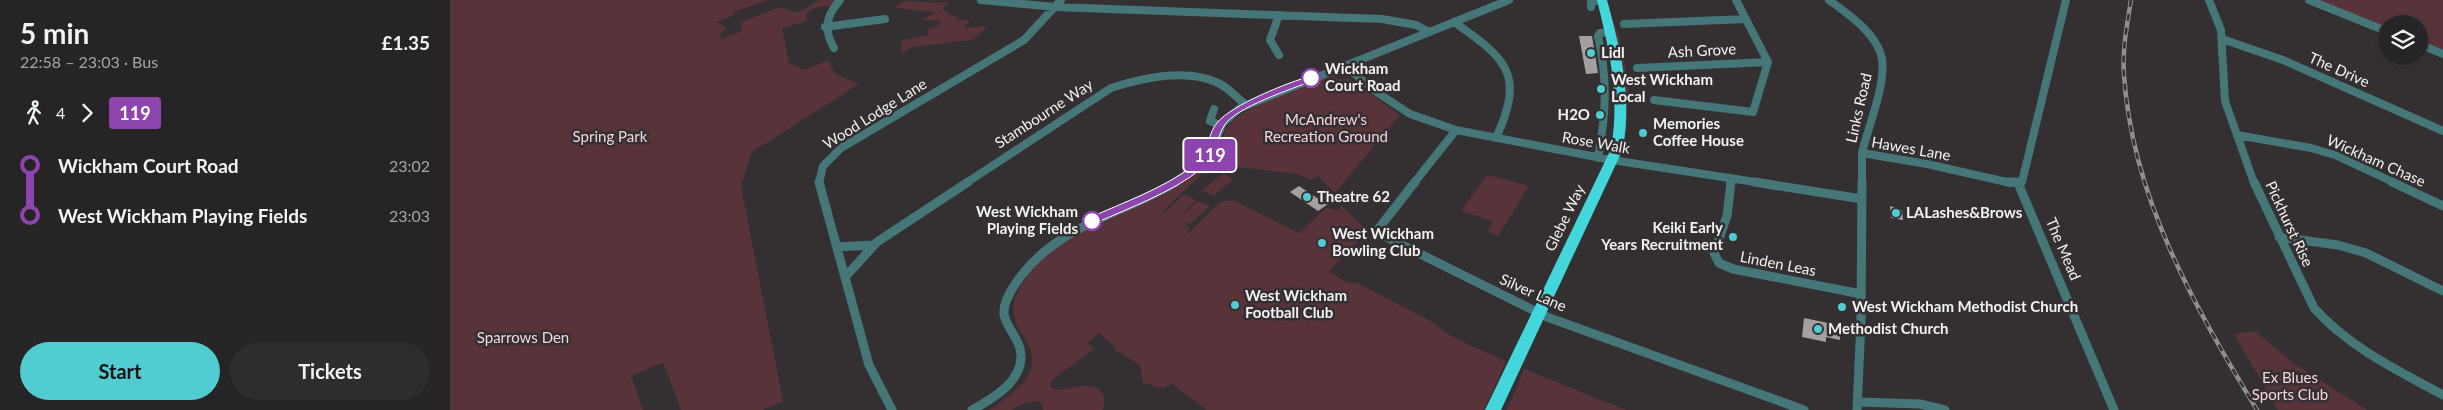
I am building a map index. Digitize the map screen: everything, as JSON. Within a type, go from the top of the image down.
[{"type":"highway","name":"Glebe Way","points":[[1493,410],[1539,314],[1620,127],[1621,77],[1602,0]]},
{"type":"street","points":[[834,48],[826,35],[825,27],[829,12],[840,0]]},
{"type":"street","points":[[981,0],[1394,20],[1416,25],[1429,32]]},
{"type":"street","points":[[972,410],[1002,391],[1018,369],[1020,350],[1007,325],[1004,312],[1011,291],[1029,266],[1050,245],[1069,232],[1167,186],[1198,167],[1210,154],[1220,125],[1232,113],[1246,105],[1509,0]]},
{"type":"street","points":[[1591,6],[1591,1],[1602,0]]},
{"type":"street","points":[[1654,100],[1750,113],[1754,111],[1768,62],[1736,0]]},
{"type":"street","name":"Links Road","points":[[1829,0],[1859,25],[1878,48],[1882,59],[1882,73],[1862,154]]},
{"type":"street","points":[[2018,183],[2023,180],[2066,0]]},
{"type":"street","name":"Pickhurst Rise","points":[[2209,0],[2218,19],[2222,39],[2225,101],[2255,185],[2314,308],[2326,323],[2374,356],[2443,395]]},
{"type":"street","points":[[2309,0],[2378,28]]},
{"type":"street","name":"Wood Lodge Lane","points":[[892,410],[869,365],[818,180],[820,170],[825,161],[850,142],[1024,40],[1058,3]]},
{"type":"street","points":[[1279,15],[1270,40],[1279,55]]},
{"type":"street","points":[[1624,24],[1746,18]]},
{"type":"street","points":[[825,27],[867,23],[885,19]]},
{"type":"street","points":[[1454,22],[1496,53],[1503,61],[1508,74],[1509,98],[1496,138]]},
{"type":"street","name":"Glebe Way","points":[[1605,159],[1607,77],[1598,36],[1611,32]]},
{"type":"street","name":"The Drive","points":[[2222,39],[2282,60],[2443,131]]},
{"type":"street","points":[[2428,48],[2443,54]]},
{"type":"street","name":"Ash Grove","points":[[1637,68],[1768,62]]},
{"type":"street","name":"Rose Walk","points":[[1344,66],[1375,91],[1410,114],[1456,130],[1605,159],[1862,199]]},
{"type":"street","points":[[1607,77],[1621,77]]},
{"type":"street","name":"Stambourne Way","points":[[846,276],[873,245],[1090,100],[1119,85],[1155,78],[1208,80],[1222,85],[1246,105]]},
{"type":"street","points":[[1214,109],[1210,120],[1220,125]]},
{"type":"street","name":"Silver Lane","points":[[1456,130],[1379,228],[1378,233],[1539,314],[1804,410]]},
{"type":"street","name":"Wickham Chase","points":[[2237,135],[2305,147],[2335,155],[2443,206]]},
{"type":"street","name":"Hawes Lane","points":[[1857,406],[1861,294],[1862,154],[1927,164],[2018,183]]},
{"type":"street","name":"Linden Leas","points":[[1731,178],[1727,216],[1714,253],[1718,263],[1733,269],[1861,294]]},
{"type":"street","name":"The Mead","points":[[2018,183],[2051,257],[2114,410]]},
{"type":"street","points":[[2279,237],[2338,245],[2366,253],[2443,291]]},
{"type":"street","points":[[837,247],[873,245]]},
{"type":"street","points":[[1857,406],[1920,404],[1945,410]]},
{"type":"green space","points":[[450,0],[768,0],[734,12],[734,15],[717,22],[726,28],[721,34],[720,39],[742,31],[741,22],[780,7],[794,12],[802,11],[819,0],[836,0],[831,6],[816,7],[806,14],[807,21],[782,28],[789,63],[805,70],[828,60],[835,74],[859,84],[752,152],[741,186],[783,401],[762,410],[681,410],[663,362],[631,376],[643,410],[450,410]]},
{"type":"green space","points":[[2313,0],[2443,0],[2443,51],[2428,45],[2428,15],[2378,15],[2378,27]]},
{"type":"green space","points":[[903,1],[948,3],[942,9],[952,16],[959,15],[955,19],[970,21],[964,28],[988,26],[972,40],[912,47],[901,52],[902,40],[928,35],[929,28],[936,27],[942,21],[921,20],[936,13],[934,12],[895,8]]},
{"type":"green space","points":[[1610,11],[1619,36],[1629,85],[1626,133],[1624,133],[1626,117],[1625,86],[1618,41]]},
{"type":"green space","name":"McAndrew's Recreation Ground","points":[[1332,75],[1338,79],[1350,79],[1400,115],[1335,193],[1318,176],[1311,180],[1297,174],[1212,164],[1218,154],[1225,131],[1236,118],[1261,103]]},
{"type":"green space","points":[[1207,166],[1209,167],[1163,211],[1164,213],[1184,195],[1196,200],[1177,220],[1180,221],[1178,219],[1198,201],[1210,206],[1190,224],[1184,222],[1189,228],[1187,235],[1220,202],[1233,200],[1299,233],[1327,207],[1337,211],[1342,206],[1367,231],[1329,271],[1342,280],[1357,283],[1429,320],[1448,334],[1469,345],[1506,361],[1484,410],[1207,410],[1172,384],[1163,388],[1143,383],[1140,365],[1116,351],[1114,346],[1099,333],[1087,343],[1094,349],[1052,380],[1050,386],[1053,389],[1059,390],[1081,386],[1097,388],[1105,396],[1103,410],[1043,410],[1042,404],[1038,401],[1022,404],[1011,410],[989,410],[1016,389],[1030,372],[1033,359],[1029,346],[1016,322],[1013,308],[1018,291],[1041,258],[1053,247],[1072,235],[1175,186]]},
{"type":"green space","points":[[1223,174],[1234,179],[1214,196],[1202,190]]},
{"type":"green space","points":[[1487,175],[1529,186],[1498,236],[1487,232],[1493,221],[1461,211]]},
{"type":"green space","name":"Ex Blues Sports Club","points":[[2255,331],[2292,362],[2367,410],[2278,410],[2234,334]]},
{"type":"green space","points":[[1524,369],[1626,410],[1507,410]]},
{"type":"building","name":"Lidl","points":[[1579,36],[1592,36],[1598,73],[1586,74]]},
{"type":"building","name":"Theatre 62","points":[[1299,186],[1320,200],[1327,195],[1334,200],[1318,211],[1290,192]]},
{"type":"building","name":"LALashes&Brows","points":[[1890,206],[1902,210],[1903,220],[1891,218]]},
{"type":"building","name":"Methodist Church","points":[[1804,318],[1828,323],[1828,328],[1840,330],[1840,340],[1826,337],[1826,342],[1802,337]]},
{"type":"railway","points":[[2131,0],[2124,47],[2124,75],[2129,120],[2139,165],[2153,208],[2170,250],[2211,332],[2257,410]]},
{"type":"bus line","name":"119","points":[[1092,221],[1167,186],[1198,167],[1205,161],[1213,149],[1214,136],[1220,125],[1225,118],[1236,110],[1311,78]]},
{"type":"place","name":"Lidl","points":[[1591,53]]},
{"type":"place","name":"Wickham Court Road","points":[[1311,78]]},
{"type":"place","name":"West Wickham Local","points":[[1601,89]]},
{"type":"place","name":"H2O","points":[[1600,115]]},
{"type":"place","name":"Memories Coffee House","points":[[1643,133]]},
{"type":"place","name":"Theatre 62","points":[[1307,197]]},
{"type":"place","name":"LALashes&Brows","points":[[1896,213]]},
{"type":"place","name":"West Wickham Playing Fields","points":[[1092,221]]},
{"type":"place","name":"Keiki Early Years Recruitment","points":[[1733,237]]},
{"type":"place","name":"West Wickham Bowling Club","points":[[1322,243]]},
{"type":"place","name":"West Wickham Football Club","points":[[1235,305]]},
{"type":"place","name":"West Wickham Methodist Church","points":[[1842,307]]},
{"type":"place","name":"Methodist Church","points":[[1818,329]]},
{"type":"park label","name":"Spring Park","points":[[610,137]]},
{"type":"park label","name":"Sparrows Den","points":[[523,338]]}]
